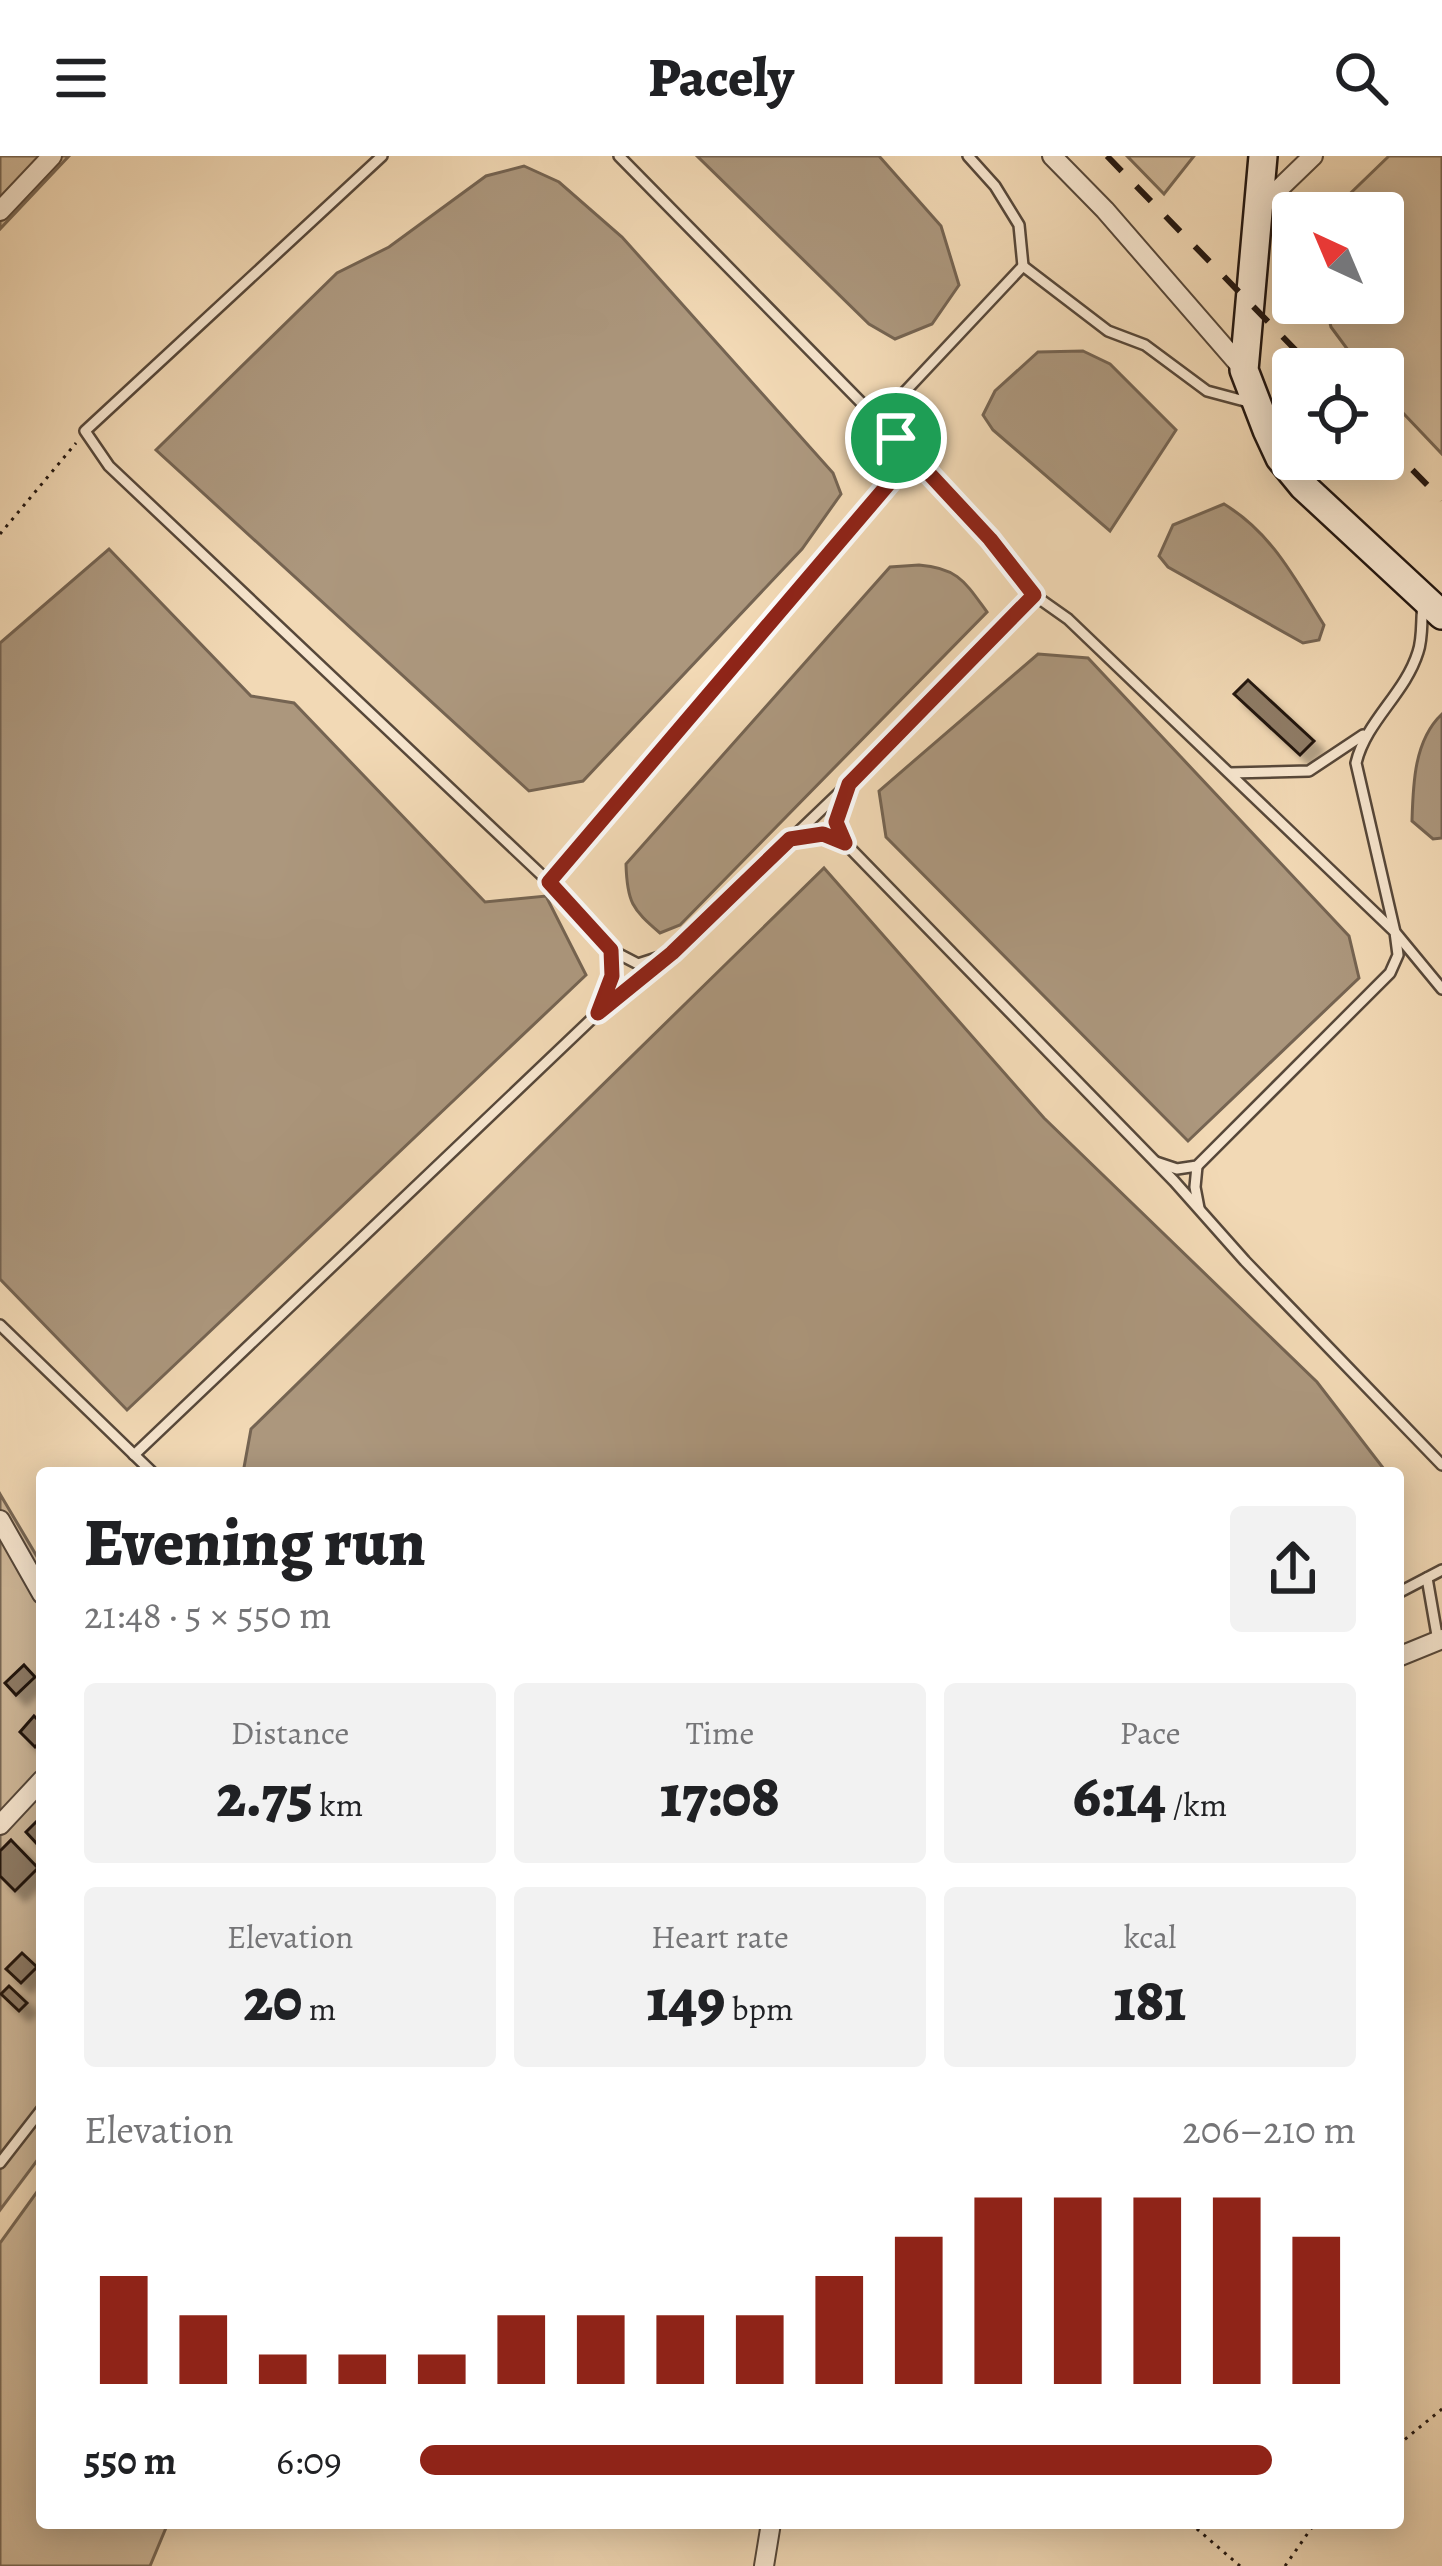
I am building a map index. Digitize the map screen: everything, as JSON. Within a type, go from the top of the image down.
[{"type":"street","points":[[1052,156],[1244,370],[1274,447],[1289,470],[1433,606]]},
{"type":"street","points":[[1244,370],[1263,156]]},
{"type":"street","points":[[1259,208],[1313,156]]},
{"type":"street","points":[[0,211],[43,160]]},
{"type":"street","points":[[0,1520],[6,1547],[36,1586]]},
{"type":"street","points":[[1404,1655],[1440,1640]]},
{"type":"street","points":[[0,1825],[36,1786]]},
{"type":"street","points":[[764,2566],[771,2529]]},
{"type":"lane","points":[[382,156],[86,431],[109,466],[549,882],[611,950],[638,964],[672,953]]},
{"type":"lane","points":[[619,156],[896,438],[990,539],[1034,595],[1068,619],[1230,773],[1394,932],[1442,989]]},
{"type":"lane","points":[[968,156],[995,185],[1019,226],[1023,266],[1108,331],[1144,345],[1207,391],[1257,404]]},
{"type":"lane","points":[[549,882],[891,481],[901,458],[896,438],[900,398],[1023,266]]},
{"type":"lane","points":[[134,1455],[598,1013],[672,953],[849,784],[1034,595]]},
{"type":"lane","points":[[1156,1162],[1177,1169],[1197,1166],[1390,973],[1398,955],[1356,763],[1360,744],[1418,652],[1433,606]]},
{"type":"lane","points":[[1230,773],[1309,771],[1334,758],[1372,727]]},
{"type":"lane","points":[[849,784],[836,822],[845,843],[1442,1465]]},
{"type":"lane","points":[[790,839],[823,834],[845,843]]},
{"type":"lane","points":[[598,1013],[612,976],[611,950]]},
{"type":"lane","points":[[1197,1166],[1200,1211]]},
{"type":"lane","points":[[0,1325],[147,1467]]},
{"type":"lane","points":[[1404,1590],[1442,1570]]},
{"type":"lane","points":[[1427,1578],[1440,1640]]},
{"type":"lane","points":[[0,2163],[36,2117]]},
{"type":"path","points":[[0,534],[86,431]]},
{"type":"path","points":[[1404,2440],[1442,2409]]},
{"type":"path","points":[[1197,2529],[1240,2566]]},
{"type":"path","points":[[1285,2566],[1311,2529]]},
{"type":"shaded area","points":[[0,156],[69,156],[0,229]]},
{"type":"shaded area","points":[[697,156],[879,156],[941,226],[959,285],[932,324],[895,339],[869,324]]},
{"type":"shaded area","points":[[1127,156],[1194,156],[1164,194]]},
{"type":"shaded area","points":[[1389,156],[1442,156],[1442,454],[1404,414],[1404,348],[1346,348],[1331,327],[1404,324],[1404,192],[1352,192]]},
{"type":"shaded area","points":[[524,166],[559,182],[622,237],[833,473],[841,494],[802,549],[583,781],[529,791],[156,450],[337,273],[389,247],[486,176]]},
{"type":"shaded area","points":[[1083,351],[1110,364],[1176,430],[1110,531],[993,430],[983,415],[995,391],[1038,352]]},
{"type":"shaded area","points":[[1224,504],[1256,529],[1281,558],[1324,625],[1319,640],[1303,643],[1168,567],[1159,556],[1173,525]]},
{"type":"shaded area","points":[[109,549],[251,696],[294,703],[485,902],[546,896],[586,975],[127,1410],[0,1279],[0,643]]},
{"type":"shaded area","points":[[890,567],[943,569],[959,578],[987,612],[680,925],[660,933],[633,904],[626,864]]},
{"type":"shaded area","points":[[1038,654],[1088,658],[1349,936],[1359,978],[1188,1141],[886,837],[879,791]]},
{"type":"shaded area","points":[[1442,714],[1442,838],[1433,839],[1412,821],[1413,793],[1420,750]]},
{"type":"shaded area","points":[[824,868],[1044,1118],[1317,1382],[1382,1467],[244,1467],[251,1429]]},
{"type":"shaded area","points":[[0,1494],[36,1555],[36,2162],[0,2210]]},
{"type":"shaded area","points":[[36,2193],[36,2529],[165,2529],[150,2566],[0,2566],[0,2243]]},
{"type":"building","points":[[1248,680],[1314,741],[1300,755],[1234,694]]},
{"type":"building","points":[[24,1665],[35,1677],[16,1695],[5,1683]]},
{"type":"building","points":[[34,1716],[36,1746],[35,1747],[20,1732]]},
{"type":"building","points":[[36,1822],[36,1843],[26,1832]]},
{"type":"building","points":[[11,1840],[36,1866],[15,1891],[0,1876],[0,1851]]},
{"type":"building","points":[[22,1953],[36,1966],[21,1983],[6,1969]]},
{"type":"building","points":[[9,1986],[27,2003],[19,2011],[1,1994]]},
{"type":"railway","points":[[1107,156],[1294,348]]},
{"type":"railway","points":[[1404,461],[1442,500]]},
{"type":"route","points":[[896,438],[990,539],[1034,595],[849,784],[836,822],[845,843],[823,834],[790,839],[672,953],[598,1013],[612,976],[611,950],[549,882],[891,481],[901,458],[896,438]]}]
